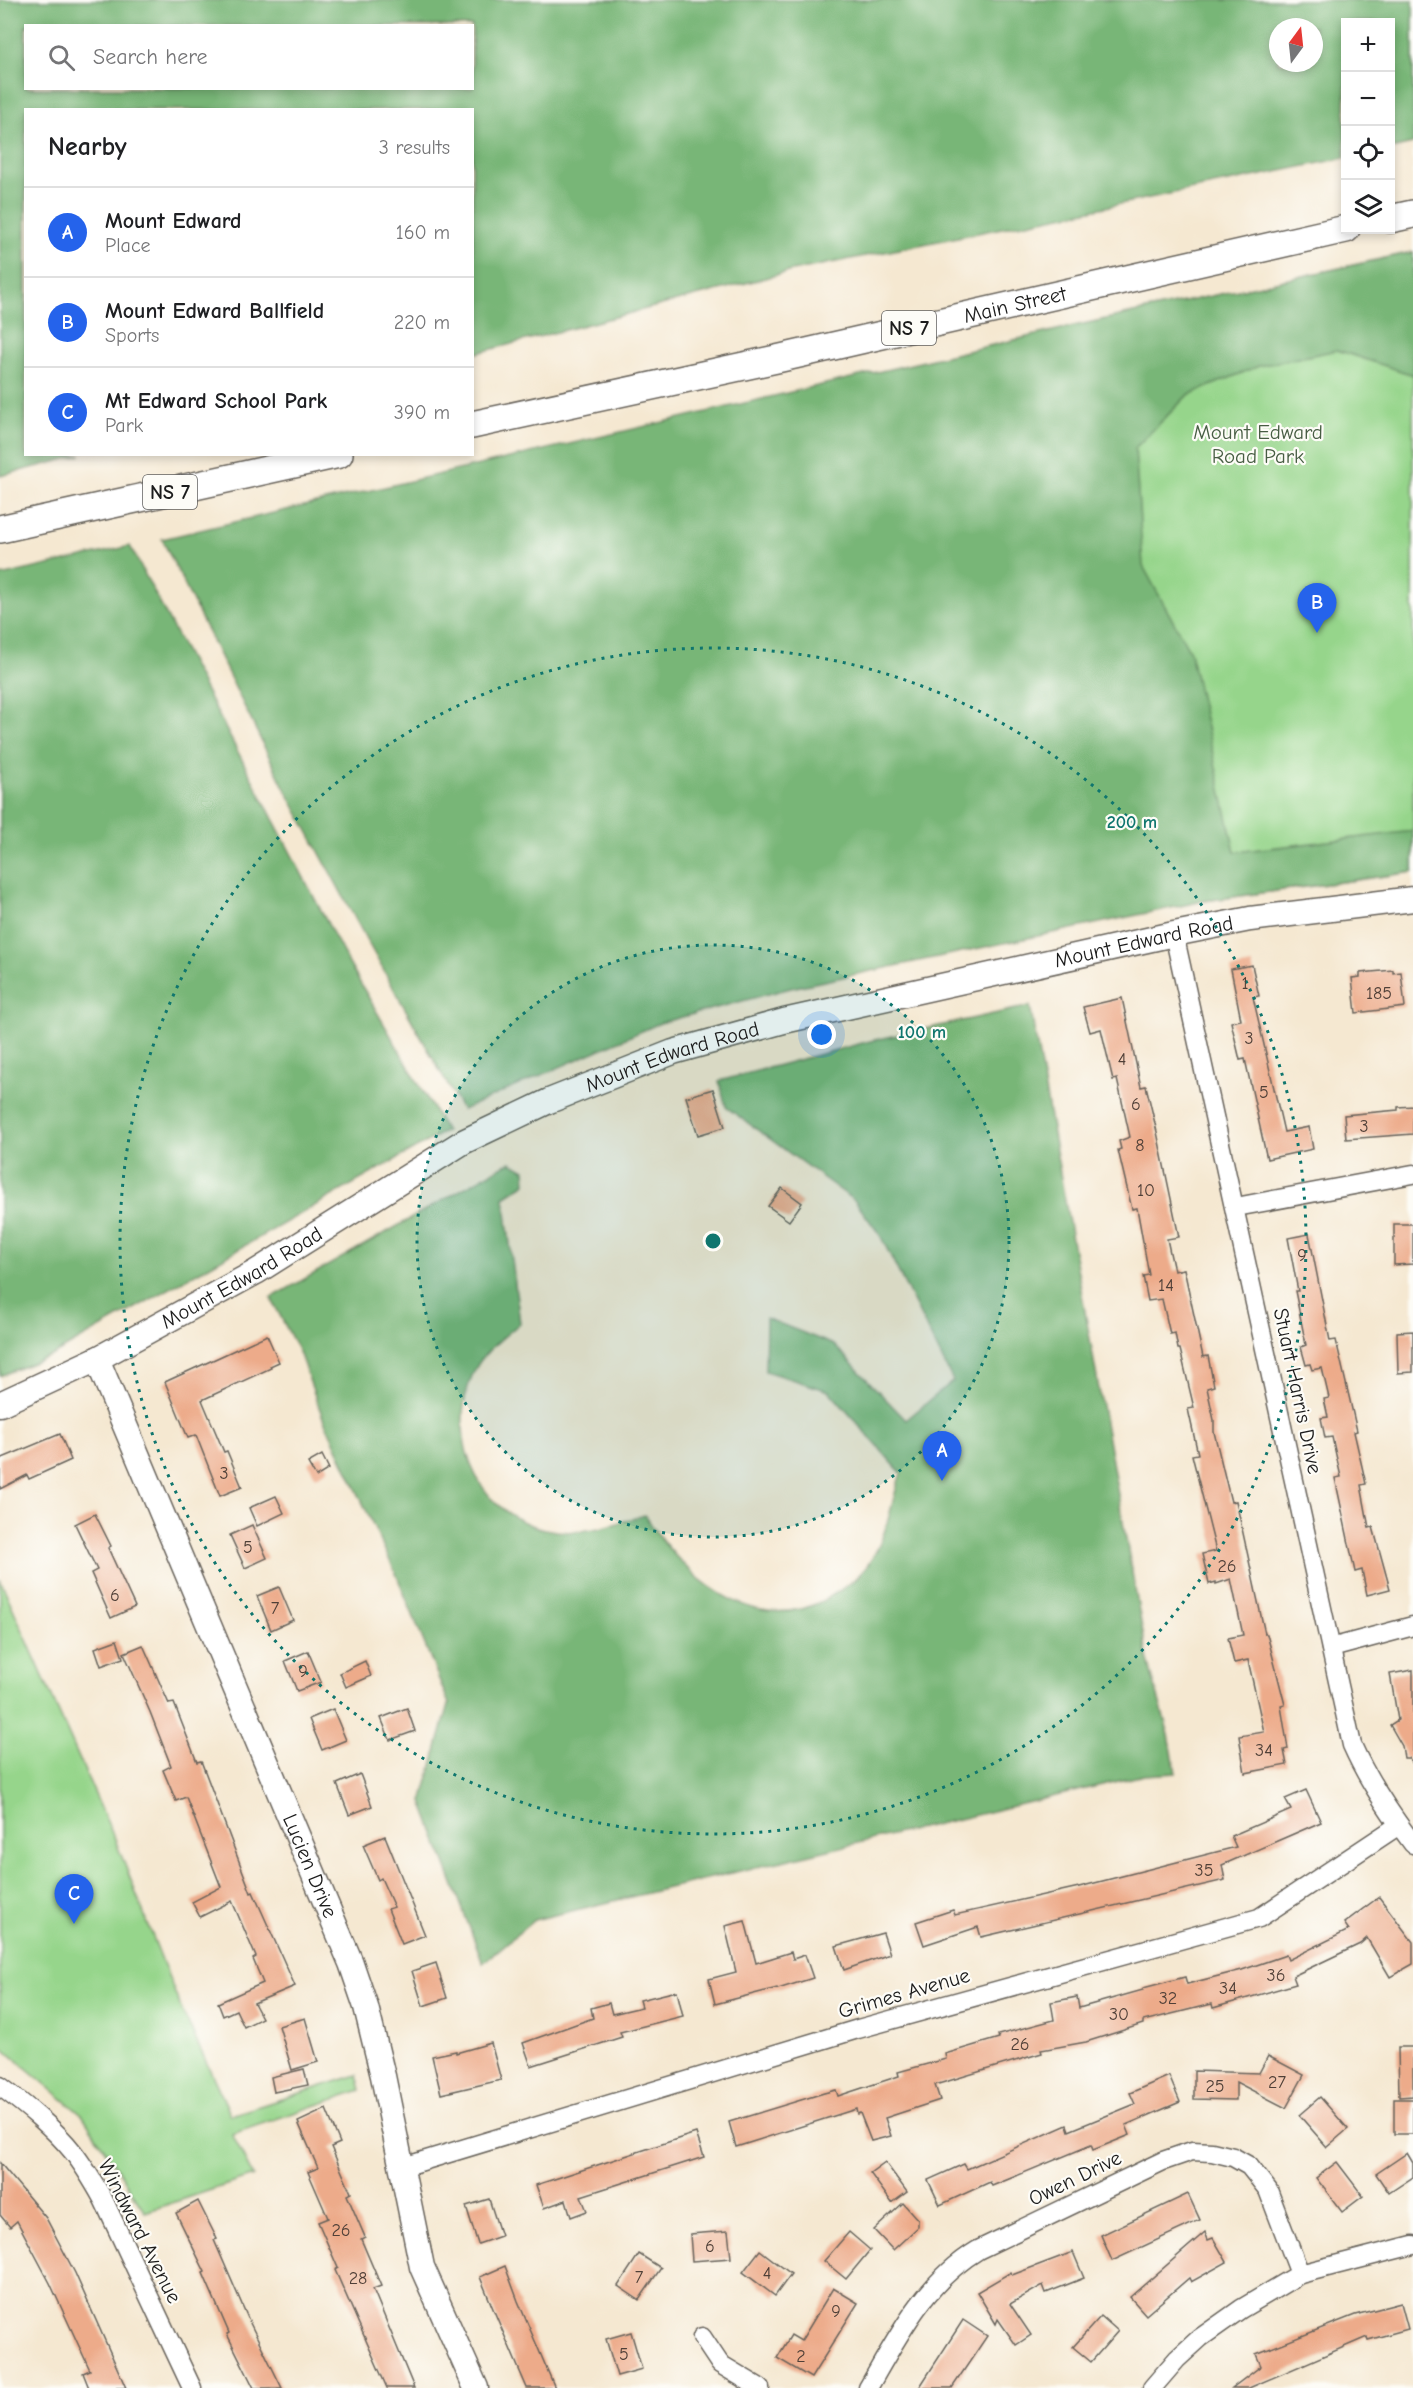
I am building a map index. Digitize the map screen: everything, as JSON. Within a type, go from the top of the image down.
[{"type":"main road","points":[[1395,218],[1413,214]]},
{"type":"main road","name":"Main Street","points":[[474,425],[781,358],[1341,230]]},
{"type":"main road","name":"NS 7","points":[[0,529],[330,456]]},
{"type":"street","name":"Mount Edward Road","points":[[0,1404],[97,1359],[256,1272],[463,1142],[549,1101],[673,1052],[784,1021],[1174,934],[1250,919],[1413,899]]},
{"type":"street","name":"Stuart Harris Drive","points":[[1174,934],[1236,1207],[1352,1745],[1364,1772],[1413,1844]]},
{"type":"street","points":[[1236,1207],[1413,1174]]},
{"type":"street","name":"Lucien Drive","points":[[97,1359],[351,1963],[366,2007],[403,2167],[422,2267],[476,2388]]},
{"type":"street","points":[[1331,1648],[1413,1626]]},
{"type":"street","name":"Grimes Avenue","points":[[403,2167],[858,2030],[1259,1918],[1399,1825]]},
{"type":"street","name":"Windward Avenue","points":[[0,2086],[61,2139],[89,2176],[103,2199],[192,2388]]},
{"type":"street","name":"Owen Drive","points":[[868,2388],[922,2299],[960,2261],[978,2250],[1163,2160],[1192,2151],[1212,2152],[1233,2157],[1249,2166],[1268,2190],[1300,2274]]},
{"type":"street","points":[[1152,2388],[1177,2359],[1200,2338],[1241,2309],[1300,2274],[1413,2245]]},
{"type":"street","points":[[702,2337],[720,2364],[760,2388]]},
{"type":"green space","points":[[0,0],[1413,0],[1413,144],[1395,148],[1395,18],[1341,18],[1341,159],[792,271],[474,354],[474,108],[24,108],[24,456],[78,456],[0,476]]},
{"type":"green space","name":"Mount Edward Road Park","points":[[1413,252],[1413,872],[1204,901],[1074,326]]},
{"type":"green space","points":[[1413,252],[1413,375],[1337,350],[1259,366],[1188,395],[1135,448],[1143,566],[1190,652],[1235,852],[1413,831],[1413,872],[1204,901],[791,988],[660,1023],[462,1110],[283,785],[162,539],[1074,326]]},
{"type":"green space","points":[[130,546],[348,962],[446,1131],[53,1355],[0,1376],[0,576]]},
{"type":"green space","points":[[1030,1006],[1148,1661],[1169,1735],[1176,1773],[1144,1775],[534,1920],[483,1963],[422,1802],[449,1704],[397,1576],[323,1418],[299,1352],[271,1298],[511,1162],[525,1170],[526,1183],[504,1197],[520,1323],[493,1347],[476,1368],[465,1401],[463,1427],[467,1452],[476,1475],[490,1496],[508,1513],[530,1525],[556,1531],[590,1530],[645,1515],[678,1559],[698,1578],[721,1594],[745,1605],[770,1611],[797,1610],[824,1600],[855,1579],[876,1552],[885,1530],[901,1473],[829,1391],[765,1371],[766,1318],[834,1345],[906,1420],[953,1381],[880,1235],[855,1201],[726,1107],[719,1081],[870,1041]]},
{"type":"green space","points":[[0,1579],[116,1842],[180,2006],[231,2115],[357,2075],[361,2090],[232,2134],[253,2176],[145,2212],[83,2116],[0,2046]]},
{"type":"building","points":[[1252,965],[1259,996],[1253,997],[1284,1132],[1309,1127],[1313,1149],[1267,1159],[1245,1059],[1240,1060],[1231,1022],[1241,1020],[1231,969]]},
{"type":"building","points":[[1393,970],[1393,973],[1401,972],[1405,1007],[1356,1013],[1352,978],[1360,977],[1360,973]]},
{"type":"building","points":[[1122,998],[1141,1087],[1146,1086],[1157,1132],[1179,1237],[1167,1239],[1174,1271],[1184,1269],[1203,1357],[1208,1356],[1214,1386],[1207,1388],[1214,1420],[1214,1432],[1231,1502],[1236,1501],[1265,1634],[1267,1634],[1285,1705],[1281,1706],[1288,1749],[1284,1750],[1287,1765],[1245,1773],[1239,1736],[1264,1732],[1248,1660],[1234,1663],[1228,1638],[1243,1635],[1231,1579],[1209,1584],[1202,1554],[1216,1551],[1192,1455],[1198,1454],[1188,1409],[1194,1408],[1180,1349],[1178,1349],[1175,1333],[1170,1334],[1162,1299],[1148,1301],[1143,1276],[1149,1275],[1137,1208],[1132,1209],[1118,1150],[1121,1149],[1119,1141],[1130,1137],[1117,1079],[1113,1080],[1101,1029],[1090,1032],[1083,1007]]},
{"type":"building","points":[[713,1089],[725,1127],[698,1135],[686,1097]]},
{"type":"building","points":[[1413,1106],[1413,1134],[1346,1139],[1344,1115],[1398,1110],[1398,1107]]},
{"type":"building","points":[[782,1188],[802,1203],[789,1221],[768,1206]]},
{"type":"building","points":[[1394,1224],[1413,1224],[1413,1264],[1394,1265]]},
{"type":"building","points":[[1309,1234],[1330,1341],[1336,1340],[1357,1431],[1354,1432],[1366,1484],[1361,1485],[1369,1528],[1373,1527],[1390,1589],[1367,1595],[1362,1570],[1355,1572],[1335,1478],[1341,1477],[1332,1437],[1325,1438],[1321,1418],[1328,1417],[1324,1399],[1329,1398],[1322,1368],[1312,1370],[1310,1364],[1306,1365],[1301,1347],[1306,1345],[1295,1291],[1298,1291],[1288,1238]]},
{"type":"building","points":[[1413,1331],[1413,1372],[1398,1373],[1397,1332]]},
{"type":"building","points":[[267,1335],[279,1362],[270,1366],[271,1368],[202,1400],[242,1487],[220,1496],[196,1435],[188,1438],[165,1382]]},
{"type":"building","points":[[60,1434],[71,1460],[29,1479],[27,1475],[0,1489],[0,1459]]},
{"type":"building","points":[[322,1455],[329,1469],[316,1477],[308,1463]]},
{"type":"building","points":[[276,1496],[284,1513],[257,1526],[249,1508]]},
{"type":"building","points":[[95,1514],[111,1546],[108,1548],[135,1607],[111,1618],[91,1573],[97,1570],[75,1524]]},
{"type":"building","points":[[252,1525],[267,1558],[245,1568],[230,1535]]},
{"type":"building","points":[[279,1587],[293,1620],[271,1630],[257,1596]]},
{"type":"building","points":[[117,1640],[123,1658],[101,1666],[95,1648]]},
{"type":"building","points":[[143,1645],[169,1704],[174,1703],[197,1762],[201,1761],[251,1893],[253,1892],[295,1986],[254,2003],[262,2018],[244,2027],[236,2010],[223,2016],[218,2003],[263,1983],[253,1959],[256,1957],[232,1901],[200,1917],[192,1902],[221,1887],[186,1797],[176,1801],[163,1770],[171,1766],[124,1653]]},
{"type":"building","points":[[308,1651],[321,1682],[297,1691],[285,1661]]},
{"type":"building","points":[[365,1661],[371,1676],[346,1687],[340,1673]]},
{"type":"building","points":[[1413,1670],[1413,1764],[1409,1758],[1404,1758],[1402,1746],[1390,1725],[1398,1720],[1390,1674]]},
{"type":"building","points":[[407,1708],[415,1731],[390,1740],[381,1718]]},
{"type":"building","points":[[333,1709],[346,1740],[322,1750],[309,1719]]},
{"type":"building","points":[[360,1774],[372,1806],[349,1815],[337,1784]]},
{"type":"building","points":[[1306,1790],[1321,1822],[1222,1865],[1225,1880],[981,1937],[978,1927],[924,1945],[916,1922],[953,1910],[955,1915],[1079,1887],[1236,1847],[1231,1836],[1291,1810],[1285,1799]]},
{"type":"building","points":[[385,1836],[425,1935],[402,1944],[388,1909],[394,1907],[381,1878],[378,1880],[363,1845]]},
{"type":"building","points":[[1379,1897],[1413,1942],[1413,1964],[1390,1977],[1367,1938],[1360,1944],[1293,1976],[1296,1984],[1213,2008],[1212,2004],[1143,2021],[1143,2024],[1086,2042],[1041,2050],[1042,2053],[935,2085],[940,2100],[885,2118],[891,2136],[871,2141],[860,2113],[857,2114],[856,2109],[736,2147],[729,2122],[836,2090],[838,2096],[899,2076],[898,2072],[946,2059],[945,2054],[999,2038],[998,2035],[1054,2020],[1051,2002],[1077,1997],[1079,2008],[1185,1977],[1187,1984],[1242,1970],[1286,1955],[1288,1960],[1349,1930],[1344,1923]]},
{"type":"building","points":[[745,1921],[756,1963],[791,1952],[793,1959],[805,1955],[813,1978],[715,2004],[709,1979],[736,1972],[725,1926]]},
{"type":"building","points":[[883,1933],[890,1954],[844,1970],[836,1946]]},
{"type":"building","points":[[436,1963],[447,1998],[423,2006],[412,1971]]},
{"type":"building","points":[[677,1991],[683,2016],[620,2032],[622,2037],[531,2066],[523,2043],[593,2018],[591,2008],[609,2003],[612,2014],[642,2007],[640,2000]]},
{"type":"building","points":[[305,2018],[318,2062],[292,2070],[279,2026]]},
{"type":"building","points":[[491,2043],[501,2080],[441,2094],[432,2056],[456,2051],[456,2053]]},
{"type":"building","points":[[1398,2047],[1413,2047],[1413,2096],[1399,2097]]},
{"type":"building","points":[[1268,2056],[1304,2075],[1286,2108],[1236,2082],[1236,2100],[1194,2099],[1194,2071],[1259,2073]]},
{"type":"building","points":[[304,2069],[308,2085],[274,2092],[271,2077]]},
{"type":"building","points":[[1169,2076],[1180,2102],[1126,2125],[1130,2135],[1093,2150],[1091,2145],[992,2186],[990,2182],[940,2205],[928,2180],[964,2164],[967,2169],[1067,2125],[1069,2131],[1135,2104],[1130,2093]]},
{"type":"building","points":[[1320,2097],[1348,2129],[1327,2147],[1299,2115]]},
{"type":"building","points":[[1394,2099],[1413,2099],[1413,2134],[1394,2134]]},
{"type":"building","points":[[326,2109],[340,2143],[331,2147],[351,2193],[347,2195],[365,2237],[361,2239],[381,2286],[373,2289],[414,2388],[387,2388],[335,2270],[338,2268],[318,2222],[328,2218],[308,2172],[318,2168],[298,2122]]},
{"type":"building","points":[[696,2133],[704,2157],[581,2196],[587,2211],[571,2217],[566,2200],[544,2208],[536,2185]]},
{"type":"building","points":[[1407,2153],[1413,2163],[1413,2177],[1389,2193],[1376,2174]]},
{"type":"building","points":[[885,2162],[907,2192],[892,2203],[870,2173]]},
{"type":"building","points":[[1337,2162],[1363,2196],[1342,2212],[1316,2178]]},
{"type":"building","points":[[0,2163],[46,2218],[75,2273],[126,2388],[89,2388],[83,2373],[90,2370],[50,2283],[17,2221],[10,2227],[0,2215]]},
{"type":"building","points":[[1188,2194],[1200,2220],[1112,2261],[1101,2235]]},
{"type":"building","points":[[489,2199],[501,2236],[478,2244],[466,2206]]},
{"type":"building","points":[[198,2201],[217,2239],[214,2240],[250,2323],[282,2388],[254,2388],[227,2334],[229,2333],[203,2273],[205,2272],[176,2213]]},
{"type":"building","points":[[903,2203],[918,2220],[918,2227],[893,2250],[874,2230]]},
{"type":"building","points":[[728,2231],[731,2258],[692,2261],[690,2234]]},
{"type":"building","points":[[849,2232],[870,2250],[846,2279],[824,2261]]},
{"type":"building","points":[[1205,2232],[1208,2240],[1213,2238],[1227,2262],[1191,2282],[1189,2278],[1146,2315],[1130,2297]]},
{"type":"building","points":[[760,2250],[791,2274],[775,2296],[743,2272]]},
{"type":"building","points":[[1073,2252],[1084,2278],[1046,2293],[1043,2285],[1010,2304],[1031,2335],[1016,2345],[998,2319],[996,2324],[977,2292],[1011,2272],[1012,2275]]},
{"type":"building","points":[[639,2254],[661,2268],[639,2300],[618,2286]]},
{"type":"building","points":[[505,2266],[555,2388],[527,2388],[480,2277]]},
{"type":"building","points":[[833,2288],[858,2303],[811,2378],[777,2358],[791,2335],[801,2341]]},
{"type":"building","points":[[1401,2303],[1408,2329],[1368,2340],[1367,2337],[1249,2388],[1232,2388],[1261,2366],[1256,2354],[1355,2315]]},
{"type":"building","points":[[1101,2316],[1118,2331],[1091,2362],[1073,2347]]},
{"type":"building","points":[[963,2320],[987,2336],[952,2388],[919,2388]]},
{"type":"building","points":[[631,2332],[642,2369],[617,2376],[606,2339]]},
{"type":"place","name":"Mount Edward Ballfield","points":[[1317,633]]},
{"type":"place","name":"Mount Edward","points":[[942,1481]]},
{"type":"place","name":"Mt Edward School Park","points":[[74,1924]]}]
